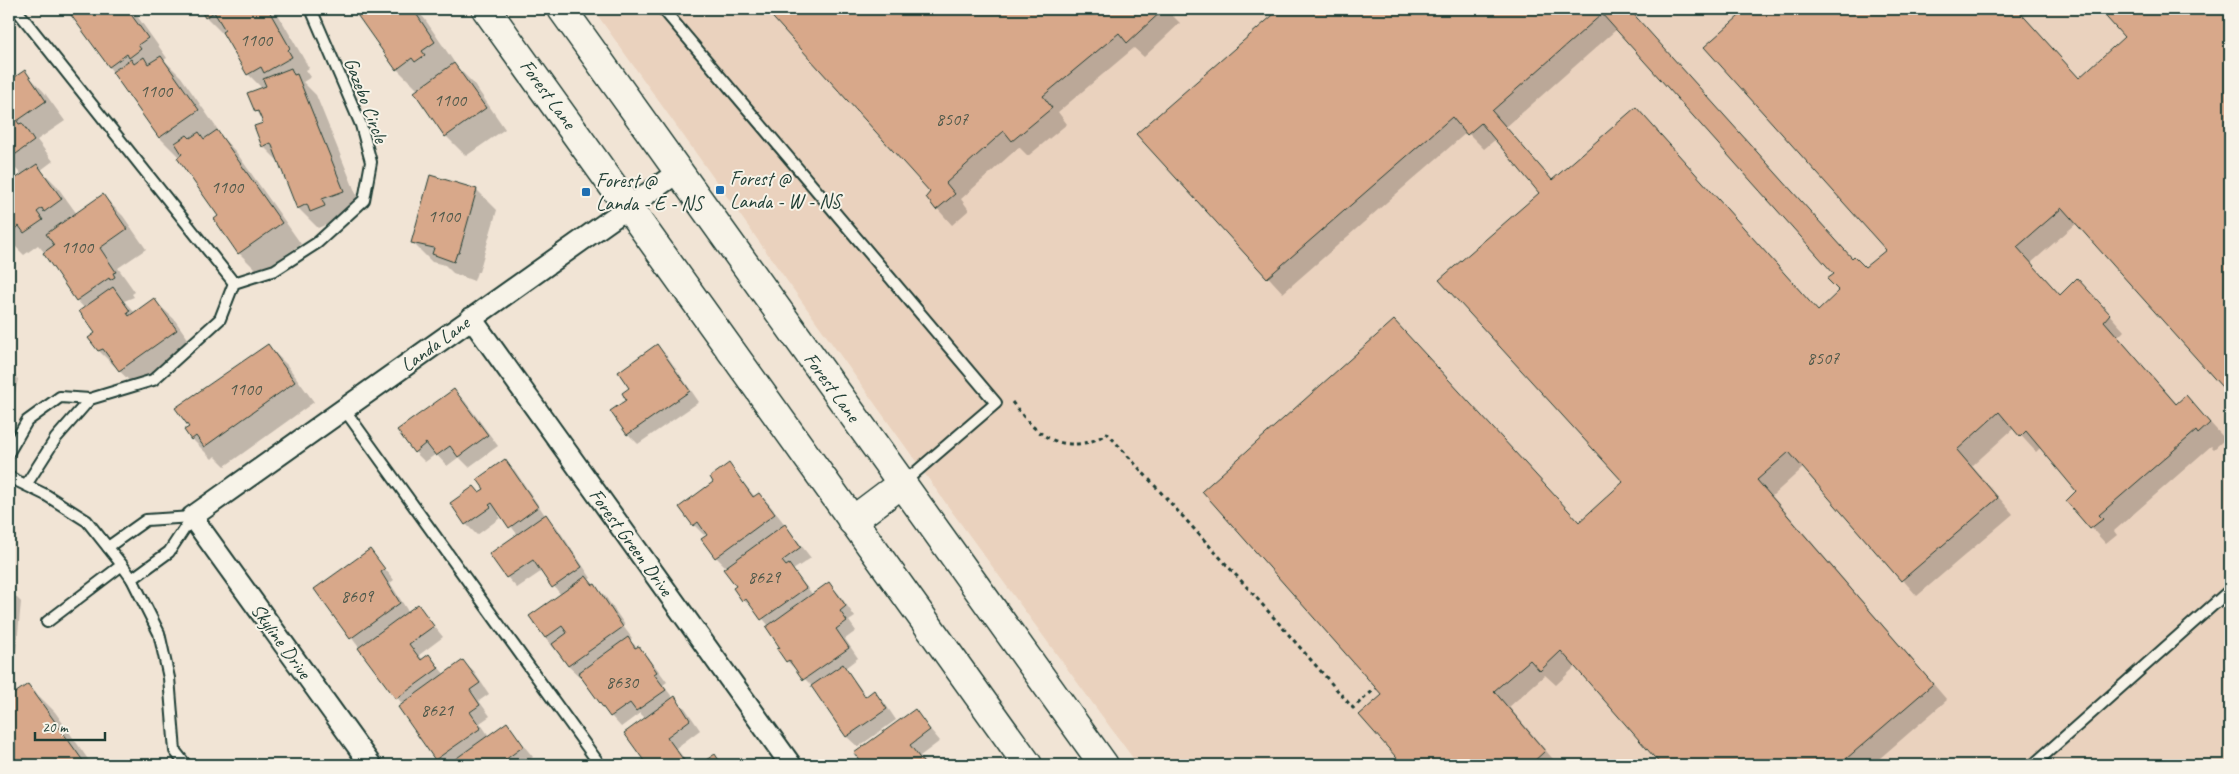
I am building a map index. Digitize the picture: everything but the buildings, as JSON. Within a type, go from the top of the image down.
[{"type":"main road","name":"Forest Lane","points":[[486,9],[1028,765]]},
{"type":"main road","name":"Forest Lane","points":[[562,9],[1104,765]]},
{"type":"main road","points":[[852,521],[901,484]]},
{"type":"street","name":"Landa Lane","points":[[192,517],[678,172]]},
{"type":"street","name":"Forest Green Drive","points":[[471,318],[791,765]]},
{"type":"street","name":"Skyline Drive","points":[[192,517],[371,765]]},
{"type":"lane","points":[[9,452],[27,421],[60,397],[90,399],[153,380],[220,319],[234,283],[16,9]]},
{"type":"lane","name":"Gazebo Circle","points":[[234,283],[275,270],[317,243],[364,200],[371,162],[361,125],[311,9]]},
{"type":"lane","points":[[663,9],[996,403],[901,484]]},
{"type":"lane","points":[[26,485],[56,438],[90,399]]},
{"type":"lane","points":[[344,408],[600,765]]},
{"type":"lane","points":[[9,477],[72,510],[87,521],[132,579],[159,633],[170,678],[176,751],[186,765]]},
{"type":"lane","points":[[108,547],[146,520],[192,517]]},
{"type":"lane","points":[[132,579],[169,552],[192,517]]},
{"type":"lane","points":[[47,622],[122,565]]},
{"type":"lane","points":[[2033,765],[2230,590]]},
{"type":"path","points":[[1006,395],[1037,431],[1053,440],[1069,444],[1086,444],[1107,433],[1254,595],[1353,708],[1376,688]]},
{"type":"shaded area","points":[[593,9],[2230,9],[2230,765],[1138,765],[950,509]]},
{"type":"place","name":"Forest @ Landa - W - NS","points":[[720,190]]},
{"type":"place","name":"Forest @ Landa - E - NS","points":[[586,192]]}]
